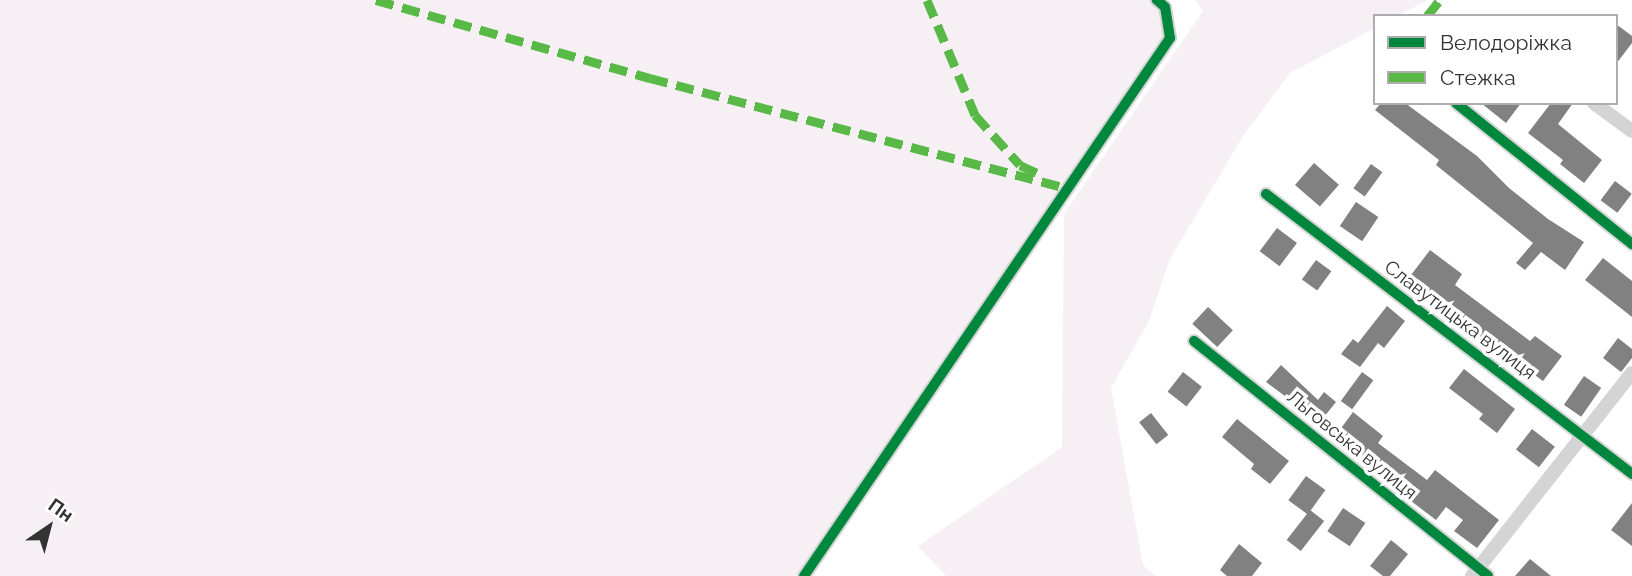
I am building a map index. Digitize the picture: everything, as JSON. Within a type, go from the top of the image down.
[{"type":"street","points":[[804,576],[1170,37],[1165,7],[1157,0]]},
{"type":"street","points":[[1458,105],[1632,244]]},
{"type":"street","points":[[1597,105],[1632,131]]},
{"type":"street","name":"Славутицька вулиця","points":[[1266,194],[1632,474]]},
{"type":"street","name":"Льговська вулиця","points":[[1194,341],[1479,573]]},
{"type":"street","points":[[1479,573],[1632,373]]},
{"type":"shaded area","points":[[0,0],[1151,0],[1160,7],[1164,34],[796,576],[0,576]]},
{"type":"shaded area","points":[[1195,0],[1428,0],[1402,14],[1373,14],[1373,29],[1290,73],[1243,136],[1170,259],[1149,321],[1111,388],[1143,565],[1156,576],[946,576],[918,546],[1062,447],[1064,214],[1203,11]]},
{"type":"building","points":[[1618,26],[1632,36],[1632,43],[1618,61]]},
{"type":"building","points":[[1379,105],[1408,105],[1477,156],[1509,188],[1548,219],[1584,242],[1565,270],[1541,252],[1525,270],[1516,263],[1533,243],[1436,165],[1439,160],[1375,110]]},
{"type":"building","points":[[1484,105],[1520,105],[1506,123]]},
{"type":"building","points":[[1549,105],[1572,105],[1558,124],[1602,160],[1584,183],[1560,164],[1563,160],[1528,133]]},
{"type":"building","points":[[1314,163],[1339,185],[1320,207],[1295,185]]},
{"type":"building","points":[[1371,164],[1382,172],[1365,196],[1353,188]]},
{"type":"building","points":[[1615,181],[1632,194],[1617,213],[1601,200]]},
{"type":"building","points":[[1356,202],[1378,217],[1362,241],[1340,226]]},
{"type":"building","points":[[1277,228],[1297,243],[1280,266],[1260,251]]},
{"type":"building","points":[[1430,250],[1462,274],[1455,285],[1530,341],[1535,336],[1562,356],[1543,381],[1507,355],[1504,359],[1485,345],[1488,342],[1448,315],[1450,312],[1408,279]]},
{"type":"building","points":[[1603,258],[1632,281],[1632,317],[1585,280]]},
{"type":"building","points":[[1316,260],[1331,271],[1317,291],[1302,279]]},
{"type":"building","points":[[1387,306],[1405,321],[1384,348],[1378,343],[1360,367],[1341,354],[1353,339],[1358,343]]},
{"type":"building","points":[[1208,307],[1233,330],[1217,347],[1192,324]]},
{"type":"building","points":[[1618,338],[1632,349],[1632,358],[1621,372],[1603,358]]},
{"type":"building","points":[[1281,365],[1318,400],[1324,392],[1336,402],[1320,422],[1266,382]]},
{"type":"building","points":[[1464,369],[1515,409],[1497,433],[1479,419],[1483,414],[1449,388]]},
{"type":"building","points":[[1183,372],[1202,387],[1187,406],[1168,392]]},
{"type":"building","points":[[1362,372],[1373,380],[1352,409],[1341,401]]},
{"type":"building","points":[[1584,376],[1601,388],[1581,417],[1564,405]]},
{"type":"building","points":[[1353,412],[1383,436],[1378,443],[1427,480],[1435,470],[1499,520],[1477,548],[1454,531],[1463,520],[1446,507],[1436,520],[1411,501],[1413,498],[1346,446],[1348,444],[1336,435]]},
{"type":"building","points":[[1151,413],[1168,435],[1156,444],[1139,422]]},
{"type":"building","points":[[1237,419],[1289,461],[1270,484],[1251,469],[1254,464],[1222,437]]},
{"type":"building","points":[[1532,429],[1555,447],[1539,467],[1516,449]]},
{"type":"building","points":[[1306,476],[1325,490],[1308,514],[1288,500]]},
{"type":"building","points":[[1632,503],[1632,546],[1611,530]]},
{"type":"building","points":[[1343,508],[1365,523],[1350,546],[1327,531]]},
{"type":"building","points":[[1310,510],[1324,521],[1301,551],[1287,540]]},
{"type":"building","points":[[1391,540],[1408,554],[1390,576],[1383,576],[1370,566]]},
{"type":"building","points":[[1239,544],[1262,563],[1252,576],[1227,576],[1220,570]]},
{"type":"building","points":[[1530,559],[1551,576],[1515,576]]},
{"type":"marked path","points":[[376,0],[650,78],[1067,188]]},
{"type":"marked path","points":[[927,0],[975,115],[1020,165],[1039,174]]},
{"type":"marked path","points":[[1429,14],[1440,0]]},
{"type":"cycle path","points":[[804,576],[1170,38],[1165,7],[1157,0]]},
{"type":"cycle path","points":[[1458,105],[1632,244]]},
{"type":"cycle path","points":[[1266,194],[1632,474]]},
{"type":"cycle path","points":[[1194,341],[1488,576]]}]
